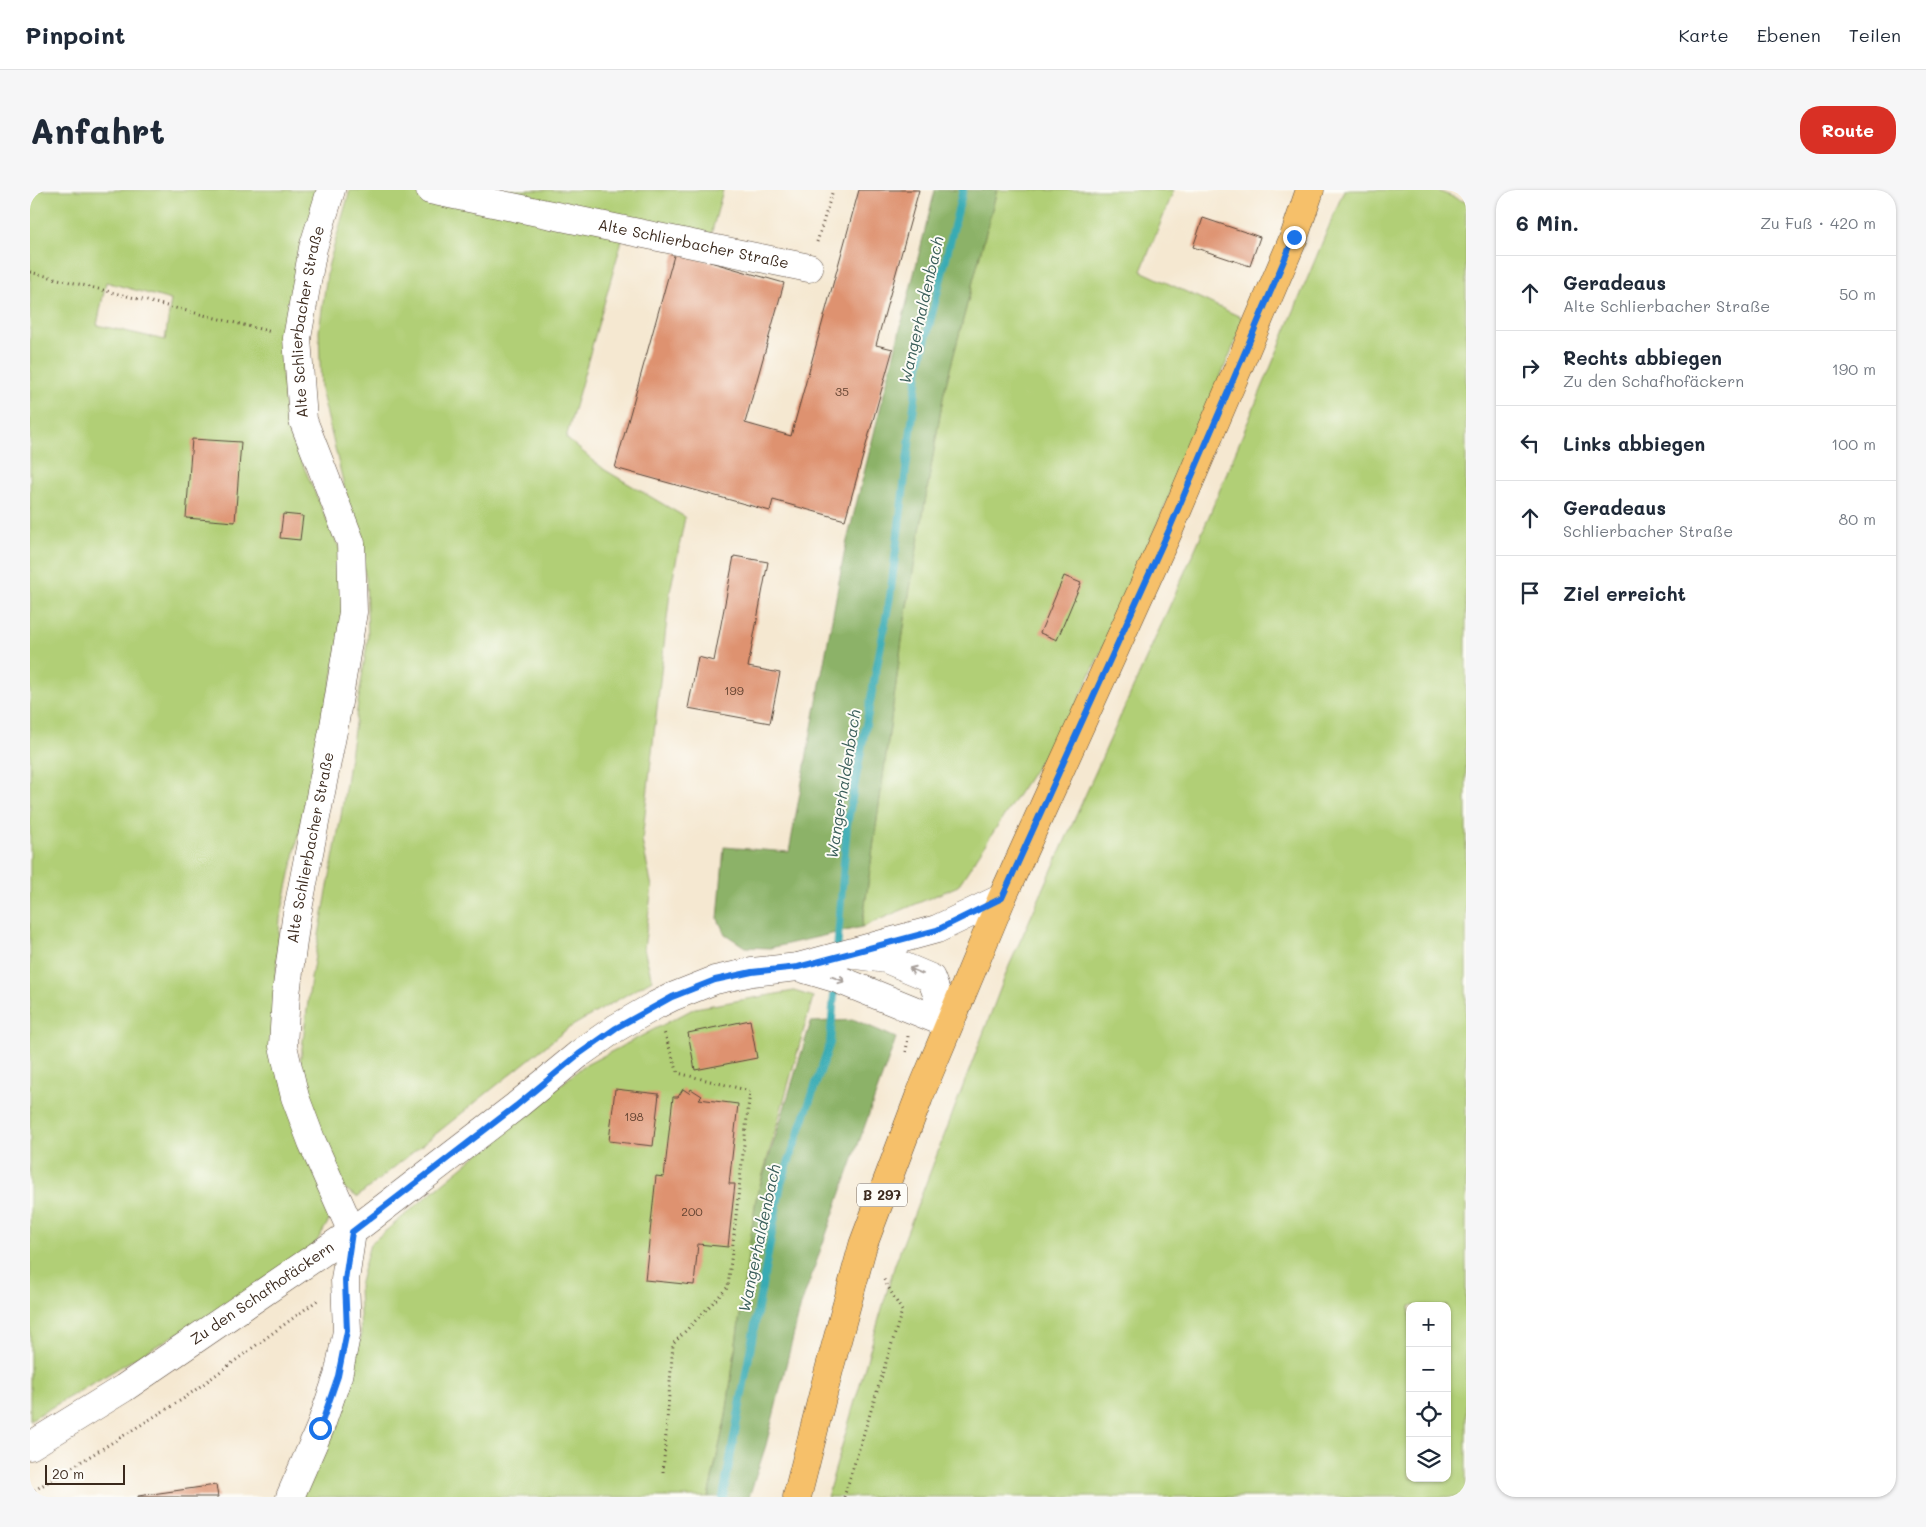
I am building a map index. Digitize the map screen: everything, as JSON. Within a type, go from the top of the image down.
[{"type":"main road","name":"B 297","points":[[797,1497],[829,1370],[864,1245],[948,1024],[1002,898],[1169,530],[1290,246],[1310,190]]},
{"type":"street","name":"Alte Schlierbacher Straße","points":[[331,190],[313,248],[297,338],[303,420],[351,543],[354,612],[334,726],[296,919],[286,994],[283,1046],[295,1097],[312,1142],[352,1232]]},
{"type":"street","name":"Alte Schlierbacher Straße","points":[[430,190],[809,268]]},
{"type":"street","name":"Zu den Schafhofäckern","points":[[30,1446],[124,1388],[352,1232],[508,1112],[579,1054],[616,1028],[672,997],[715,980],[752,972],[798,967],[845,953],[889,950],[937,930],[1002,898]]},
{"type":"street","name":"Zu den Schafhofäckern","points":[[889,950],[931,978],[948,1024]]},
{"type":"street","name":"Zu den Schafhofäckern","points":[[798,967],[835,978],[948,1024]]},
{"type":"street","points":[[290,1497],[320,1428],[338,1376],[347,1331],[345,1280],[352,1232]]},
{"type":"path","points":[[809,268],[833,190]]},
{"type":"path","points":[[30,272],[297,338]]},
{"type":"path","points":[[656,1006],[678,1073],[750,1091],[728,1287],[673,1344],[663,1472]]},
{"type":"path","points":[[844,1497],[902,1311],[864,1245]]},
{"type":"path","points":[[30,1493],[183,1399],[345,1280]]},
{"type":"green space","points":[[30,190],[327,190],[288,312],[281,362],[287,428],[340,550],[345,610],[323,726],[280,919],[271,1042],[331,1217],[316,1243],[262,1284],[30,1420]],"holes":[[[106,282],[171,300],[165,340],[97,325]]]},
{"type":"green space","points":[[350,190],[723,190],[711,235],[628,219],[566,438],[605,470],[685,517],[670,592],[642,841],[652,887],[644,949],[652,980],[567,1029],[357,1197],[344,1188],[310,1110],[300,1064],[311,978],[341,816],[368,637],[366,579],[321,389],[319,331],[328,267]]},
{"type":"green space","points":[[935,190],[997,190],[944,392],[906,612],[862,927],[770,948],[745,947],[725,934],[718,919],[724,847],[789,852],[845,549]]},
{"type":"green space","points":[[997,190],[1174,190],[1141,271],[1245,319],[1123,604],[1075,708],[958,886],[862,927],[906,612],[944,392]]},
{"type":"green space","points":[[1344,190],[1435,190],[1466,202],[1466,1497],[827,1497],[895,1264],[1009,966],[1199,540]]},
{"type":"green space","points":[[794,991],[813,997],[756,1199],[726,1416],[708,1497],[301,1497],[361,1337],[359,1286],[370,1244],[582,1067],[695,1008]]},
{"type":"green space","points":[[855,1020],[896,1038],[801,1305],[766,1445],[749,1497],[708,1497],[726,1416],[756,1199],[811,1022]]},
{"type":"building","points":[[859,190],[919,190],[876,345],[893,349],[845,520],[773,500],[770,511],[615,468],[675,252],[784,283],[745,423],[791,436]]},
{"type":"building","points":[[1203,218],[1260,237],[1250,266],[1193,247]]},
{"type":"building","points":[[192,439],[241,442],[235,522],[186,518]]},
{"type":"building","points":[[283,514],[303,516],[300,540],[280,538]]},
{"type":"building","points":[[734,556],[768,562],[748,667],[780,673],[770,723],[688,708],[698,657],[714,661]]},
{"type":"building","points":[[1064,576],[1081,583],[1057,640],[1040,633]]},
{"type":"building","points":[[750,1020],[757,1058],[695,1070],[688,1033]]},
{"type":"building","points":[[615,1089],[659,1094],[653,1146],[609,1141]]},
{"type":"building","points":[[683,1089],[689,1093],[691,1089],[702,1096],[699,1099],[738,1104],[729,1184],[735,1184],[728,1247],[698,1244],[694,1285],[645,1280],[656,1176],[664,1177],[673,1097],[678,1097]]},
{"type":"building","points":[[216,1485],[218,1497],[138,1497],[138,1496]]},
{"type":"waterway","name":"Wangerhaldenbach","points":[[837,951],[847,825],[890,597],[919,366],[963,190]]},
{"type":"waterway","name":"Wangerhaldenbach","points":[[723,1497],[781,1184],[830,1043],[835,983]]},
{"type":"route","points":[[320,1428],[338,1376],[347,1331],[345,1280],[352,1232],[516,1106],[579,1054],[616,1028],[672,997],[715,980],[752,972],[798,967],[937,930],[1002,898],[1169,530],[1294,237]]}]
